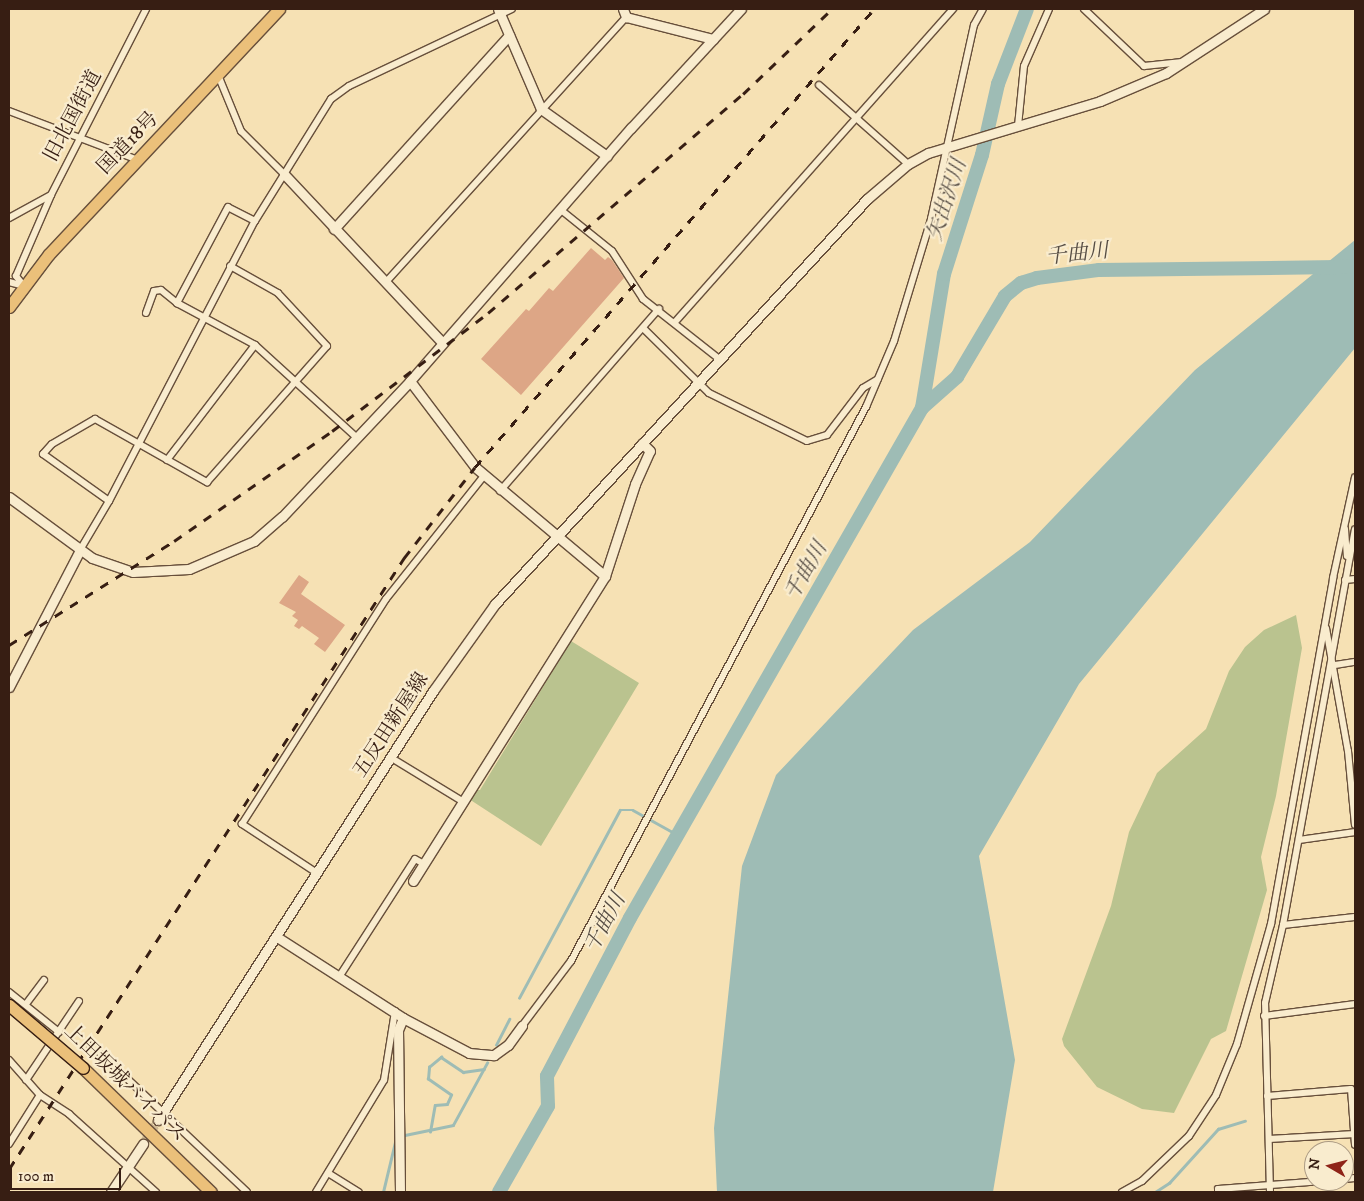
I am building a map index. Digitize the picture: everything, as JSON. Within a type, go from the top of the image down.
[{"type":"highway","name":"国道18号","points":[[9,307],[49,254],[280,9]]},
{"type":"highway","name":"上田坂城バイパス","points":[[9,1005],[84,1068],[211,1192]]},
{"type":"street","name":"旧北国街道","points":[[24,286],[16,276],[51,195],[146,9]]},
{"type":"street","points":[[9,687],[80,550],[109,501],[139,444],[254,221],[339,92],[499,11],[512,9]]},
{"type":"street","points":[[9,497],[80,550],[106,564],[147,573],[189,569],[213,562],[246,547],[270,529],[410,381],[442,342],[607,156],[741,9]]},
{"type":"street","points":[[675,322],[953,9]]},
{"type":"street","points":[[277,937],[395,1011],[403,1018],[479,1056],[504,1050],[571,961],[878,379],[909,293],[951,145],[974,25],[982,9]]},
{"type":"street","points":[[1016,127],[1024,66],[1049,9]]},
{"type":"street","points":[[1084,9],[1144,66],[1186,60]]},
{"type":"street","name":"五反田新屋線","points":[[158,1120],[277,937],[390,757],[495,604],[695,382],[867,199],[908,164],[951,145],[1100,101],[1186,60],[1264,9]]},
{"type":"street","points":[[499,11],[541,109],[607,156]]},
{"type":"street","points":[[386,282],[624,13],[713,39]]},
{"type":"street","points":[[334,229],[509,36]]},
{"type":"street","points":[[218,75],[242,131],[442,342]]},
{"type":"street","points":[[819,84],[857,116],[908,164]]},
{"type":"street","points":[[9,111],[138,160]]},
{"type":"street","points":[[9,218],[51,195]]},
{"type":"street","points":[[177,303],[228,207],[254,221]]},
{"type":"street","points":[[561,210],[612,252],[643,299],[659,309],[718,358]]},
{"type":"street","points":[[109,501],[43,454],[52,444],[95,419],[207,482],[327,346],[278,293],[230,266]]},
{"type":"street","points":[[9,282],[24,286]]},
{"type":"street","points":[[146,313],[154,291],[161,290],[177,303],[255,345],[297,380],[356,437]]},
{"type":"street","points":[[500,491],[644,329],[659,309]]},
{"type":"street","points":[[644,329],[695,382],[722,401],[813,441],[827,435],[864,388],[878,379]]},
{"type":"street","points":[[167,460],[255,345]]},
{"type":"street","points":[[410,381],[453,441],[484,476],[554,537],[605,576]]},
{"type":"street","points":[[413,881],[605,576],[635,484],[650,451],[642,443]]},
{"type":"street","points":[[317,873],[242,824],[386,599],[484,476]]},
{"type":"street","points":[[1122,1192],[1142,1181],[1189,1136],[1216,1095],[1237,1044],[1271,924],[1344,523],[1355,476]]},
{"type":"street","points":[[1344,523],[1347,567]]},
{"type":"street","points":[[1270,1189],[1264,1016],[1299,840],[1355,530]]},
{"type":"street","points":[[1345,580],[1355,579]]},
{"type":"street","points":[[1325,625],[1352,751],[1355,826]]},
{"type":"street","points":[[1335,665],[1355,662]]},
{"type":"street","points":[[390,757],[462,801]]},
{"type":"street","points":[[1299,840],[1355,832]]},
{"type":"street","points":[[339,977],[415,859],[424,864]]},
{"type":"street","points":[[1283,925],[1355,917]]},
{"type":"street","points":[[26,1004],[44,980]]},
{"type":"street","points":[[9,992],[59,1032]]},
{"type":"street","points":[[26,1080],[79,1001]]},
{"type":"street","points":[[1264,1016],[1355,1004]]},
{"type":"street","points":[[316,1192],[384,1080],[395,1011]]},
{"type":"street","points":[[400,1192],[402,1135],[398,1030],[403,1018]]},
{"type":"street","points":[[100,1053],[164,1110],[247,1192]]},
{"type":"street","points":[[9,1060],[40,1095],[69,1114],[156,1192]]},
{"type":"street","points":[[1267,1096],[1351,1089],[1355,1145]]},
{"type":"street","points":[[9,1144],[40,1095]]},
{"type":"street","points":[[1269,1139],[1355,1134]]},
{"type":"street","points":[[111,1192],[143,1144]]},
{"type":"street","points":[[328,1173],[359,1192]]},
{"type":"street","points":[[1218,1192],[1218,1189],[1270,1189],[1304,1184]]},
{"type":"green space","points":[[1296,615],[1302,648],[1276,796],[1261,857],[1267,890],[1226,1031],[1211,1039],[1174,1113],[1142,1109],[1097,1087],[1064,1046],[1062,1039],[1111,906],[1129,832],[1157,773],[1206,729],[1229,671],[1245,647],[1264,630]]},
{"type":"green space","points":[[571,641],[639,683],[541,846],[469,799],[475,790],[480,790]]},
{"type":"water","points":[[1355,240],[1355,348],[1079,684],[979,856],[1015,1060],[993,1192],[717,1192],[714,1128],[742,866],[776,775],[913,630],[1030,542],[1195,370]]},
{"type":"building","points":[[591,248],[605,260],[608,257],[612,260],[624,278],[521,395],[481,359],[526,309],[529,311],[549,288],[553,291]]},
{"type":"building","points":[[299,575],[309,582],[301,594],[345,625],[325,652],[314,644],[319,638],[302,626],[299,629],[294,626],[298,620],[292,616],[296,612],[279,603]]},
{"type":"waterway","name":"矢出沢川","points":[[922,408],[944,274],[982,155],[998,84],[1027,9]]},
{"type":"waterway","name":"千曲川","points":[[499,1192],[548,1106],[547,1076],[630,918],[922,408],[957,377],[1005,296],[1021,283],[1037,278],[1099,270],[1355,267]]},
{"type":"waterway","points":[[519,998],[620,810],[633,810],[678,835]]},
{"type":"waterway","points":[[496,1045],[509,1019]]},
{"type":"waterway","points":[[430,1132],[435,1105],[447,1104],[451,1095],[428,1079],[429,1067],[441,1057],[463,1072],[484,1069]]},
{"type":"waterway","points":[[400,1136],[453,1125],[487,1063]]},
{"type":"waterway","points":[[1155,1192],[1169,1183],[1218,1129],[1245,1121]]},
{"type":"waterway","points":[[383,1192],[395,1142]]},
{"type":"tunnel","points":[[143,1144],[158,1120]]},
{"type":"railway","points":[[9,645],[174,541],[332,431],[488,313],[743,94],[832,9]]},
{"type":"railway","points":[[9,1169],[404,558],[475,467],[874,9]]}]
